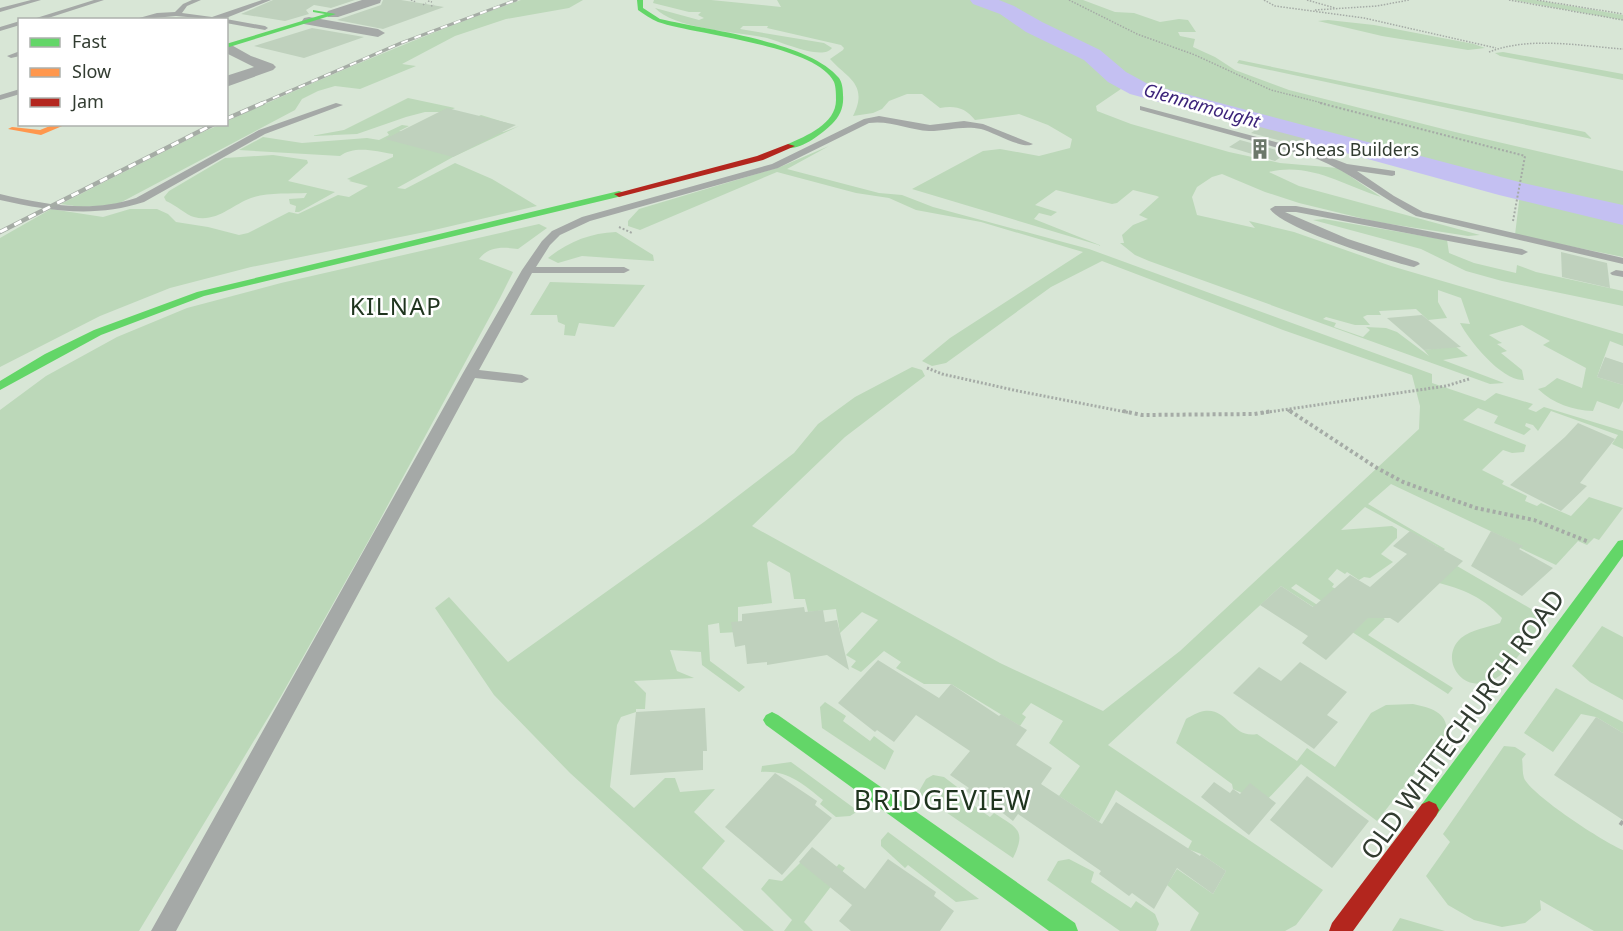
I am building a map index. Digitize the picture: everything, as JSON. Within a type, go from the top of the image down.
[{"type":"street","points":[[228,45],[312,16],[346,0]]},
{"type":"street","points":[[228,37],[312,16],[333,14],[375,0]]},
{"type":"street","points":[[0,386],[51,354],[152,308],[264,275],[474,230],[760,158],[803,140],[823,127],[840,106],[842,94],[838,85],[830,74],[810,60],[761,43],[693,31],[654,20],[640,9],[640,0]]},
{"type":"street","points":[[312,16],[378,33]]},
{"type":"street","points":[[228,47],[246,59],[268,67],[228,81]]},
{"type":"street","points":[[12,129],[41,133],[58,126]]},
{"type":"street","name":"OLD WHITECHURCH ROAD","points":[[1340,931],[1623,545]]},
{"type":"street","points":[[772,720],[1067,931]]},
{"type":"lane","points":[[0,10],[38,0]]},
{"type":"lane","points":[[40,18],[101,0]]},
{"type":"lane","points":[[178,13],[185,5],[198,0]]},
{"type":"lane","points":[[213,18],[268,0]]},
{"type":"lane","points":[[141,18],[155,14],[178,13],[205,18]]},
{"type":"lane","points":[[228,21],[265,28]]},
{"type":"lane","points":[[0,29],[18,24]]},
{"type":"lane","points":[[0,98],[18,92]]},
{"type":"lane","points":[[0,197],[96,211],[121,207],[140,200],[262,132],[339,105]]},
{"type":"lane","points":[[1143,108],[1318,156],[1345,167],[1390,198],[1420,214],[1623,261]]},
{"type":"lane","points":[[163,931],[470,373],[528,270],[546,243],[556,233],[571,224],[775,166],[867,121],[879,119],[930,128],[964,124],[983,127],[1028,144]]},
{"type":"lane","points":[[1345,167],[1392,173]]},
{"type":"lane","points":[[1414,264],[1389,258],[1302,224],[1277,212],[1275,208],[1296,209],[1523,255],[1528,240]]},
{"type":"lane","points":[[528,270],[624,270]]},
{"type":"lane","points":[[470,373],[522,379]]},
{"type":"path","points":[[411,0],[416,2]]},
{"type":"path","points":[[1068,0],[1081,4],[1137,34],[1195,55],[1271,90],[1526,156],[1510,236]]},
{"type":"path","points":[[1264,0],[1275,6],[1364,18],[1496,48],[1528,45],[1623,49]]},
{"type":"path","points":[[1307,0],[1339,9]]},
{"type":"path","points":[[1304,10],[1339,9],[1409,0]]},
{"type":"path","points":[[1509,0],[1623,20]]},
{"type":"path","points":[[1537,0],[1623,14]]},
{"type":"path","points":[[426,3],[433,5]]},
{"type":"path","points":[[1489,52],[1496,48]]},
{"type":"path","points":[[1228,71],[1235,70]]},
{"type":"path","points":[[927,368],[942,374],[1018,391],[1142,415],[1254,414],[1446,386],[1469,380]]},
{"type":"path","points":[[1288,410],[1377,468],[1403,482],[1476,508],[1534,520],[1590,542]]},
{"type":"green space","points":[[521,0],[583,0],[569,8],[506,19],[455,36],[402,64],[416,66],[360,89],[335,86],[318,91],[302,99],[295,110],[116,205],[81,207],[61,204],[201,133],[217,126],[228,126],[228,121],[409,42]]},
{"type":"green space","points":[[654,0],[711,0],[781,7],[777,0],[1083,0],[1115,12],[1134,13],[1160,22],[1188,20],[1196,32],[1178,32],[1180,36],[1195,39],[1193,47],[1235,70],[1289,90],[1623,171],[1623,257],[1515,235],[1520,193],[1121,89],[1096,106],[1097,111],[1131,124],[1229,152],[1280,163],[1338,168],[1381,197],[1312,172],[1284,170],[1269,172],[1299,186],[1480,235],[1468,236],[1377,222],[1299,203],[1222,174],[1212,177],[1197,187],[1192,197],[1197,215],[1255,228],[1249,221],[1294,232],[1391,266],[1623,334],[1623,346],[1610,341],[1597,377],[1623,385],[1623,401],[1619,409],[1597,401],[1593,411],[1571,408],[1550,399],[1538,389],[1557,378],[1582,388],[1586,368],[1543,345],[1550,341],[1522,325],[1489,335],[1502,343],[1497,344],[1507,351],[1501,353],[1522,370],[1524,380],[1506,374],[1488,359],[1464,331],[1460,323],[1470,324],[1461,298],[1438,290],[1438,302],[1447,318],[1428,320],[1416,309],[1379,311],[1381,315],[1363,317],[1370,325],[1355,325],[1326,317],[1323,319],[1336,323],[1334,327],[1363,337],[1370,330],[1366,327],[1386,328],[1397,332],[1429,356],[1424,350],[1455,346],[1468,356],[1443,360],[1504,383],[1490,384],[1135,255],[1120,243],[1124,243],[1122,235],[1133,225],[1148,219],[1139,215],[1159,197],[1157,196],[1133,190],[1117,203],[1112,204],[1056,190],[1035,205],[1057,212],[1051,216],[1039,213],[1034,219],[1102,246],[912,189],[983,151],[1000,149],[1039,156],[1070,148],[1072,139],[1048,125],[1019,114],[975,120],[960,108],[940,108],[922,94],[907,94],[889,101],[882,109],[873,113],[853,116],[859,96],[857,89],[849,77],[830,59],[843,50],[841,45],[767,28],[768,26],[743,26],[740,29],[824,43],[832,48],[827,51],[811,52],[767,38],[707,29],[676,21],[655,8],[699,20],[704,18],[698,15],[701,12],[689,12],[653,3]]},
{"type":"green space","points":[[1513,0],[1535,0],[1623,15],[1623,20]]},
{"type":"green space","points":[[1318,21],[1374,25],[1485,48],[1468,50],[1382,36]]},
{"type":"green space","points":[[1503,52],[1623,74],[1623,80],[1500,56],[1495,53]]},
{"type":"green space","points":[[1239,60],[1585,132],[1592,139],[1237,63]]},
{"type":"green space","points":[[408,98],[455,108],[446,112],[425,112],[406,117],[357,134],[311,136],[344,130]]},
{"type":"green space","points":[[481,115],[507,123],[494,129],[503,132],[519,126],[453,157],[397,188],[405,189],[455,163],[492,179],[537,206],[430,231],[251,267],[170,288],[100,316],[0,367],[0,238],[51,209],[103,217],[130,209],[157,209],[168,214],[176,222],[239,235],[248,233],[289,212],[298,214],[338,195],[349,197],[368,186],[347,179],[393,157],[393,154],[365,150],[352,151],[340,156],[239,150],[263,137],[302,143],[367,138],[379,140],[389,135],[387,132],[402,125],[409,126],[399,131],[430,132],[451,127]]},
{"type":"green space","points":[[829,146],[787,169],[879,193],[902,195],[933,207],[1089,249],[1432,374],[1432,383],[1485,401],[1496,393],[1533,404],[1528,409],[1536,412],[1544,407],[1623,431],[1623,449],[1612,444],[1618,435],[1551,411],[1538,431],[1533,425],[1526,423],[1525,426],[1531,429],[1524,435],[1494,423],[1498,416],[1478,408],[1463,420],[1526,445],[1524,452],[1512,453],[1503,450],[1482,470],[1504,481],[1502,484],[1527,496],[1525,501],[1537,506],[1541,503],[1571,516],[1589,497],[1623,508],[1599,540],[1594,538],[1587,545],[1578,541],[1556,565],[1520,548],[1522,546],[1391,484],[1368,504],[1445,549],[1438,555],[1545,617],[1514,661],[1503,673],[1490,681],[1478,684],[1467,681],[1454,667],[1452,657],[1454,647],[1461,638],[1500,623],[1502,618],[1486,603],[1468,593],[1428,580],[1438,547],[1365,507],[1341,530],[1392,526],[1397,529],[1397,538],[1381,554],[1393,562],[1370,578],[1364,577],[1359,580],[1337,569],[1328,579],[1334,584],[1332,587],[1350,596],[1326,604],[1296,584],[1291,588],[1347,624],[1368,607],[1385,619],[1368,635],[1453,688],[1448,694],[1281,586],[1108,745],[1323,890],[1296,925],[1285,931],[1190,931],[1199,913],[1167,885],[1177,869],[1213,894],[1226,871],[1201,854],[1188,849],[1192,841],[1116,790],[1099,822],[1059,796],[1080,766],[1049,743],[1063,721],[1031,703],[1022,714],[1026,717],[1020,726],[951,684],[924,684],[896,668],[901,662],[884,651],[861,672],[851,667],[856,661],[846,655],[878,620],[862,612],[840,633],[836,609],[808,612],[805,599],[794,599],[790,573],[769,561],[767,563],[772,603],[738,607],[738,632],[720,633],[719,623],[708,625],[710,661],[745,687],[739,692],[702,665],[701,652],[670,650],[677,671],[694,678],[634,681],[646,693],[645,709],[636,709],[636,712],[621,717],[617,725],[610,787],[634,808],[665,778],[675,778],[680,792],[715,789],[694,812],[725,841],[702,868],[774,931],[744,931],[570,773],[494,695],[435,608],[449,597],[508,662],[704,522],[794,453],[818,424],[855,397],[912,367],[922,370],[925,376],[845,437],[752,526],[1000,663],[1103,711],[1180,651],[1419,429],[1420,406],[1412,375],[1283,330],[1102,261],[1051,287],[946,363],[932,366],[922,361],[950,338],[1083,252],[981,222],[916,210],[889,198],[856,193],[777,172],[640,230],[628,226],[628,221],[639,209],[780,167]]},
{"type":"green space","points":[[273,155],[307,160],[308,163],[288,181],[335,192],[299,212],[295,212],[296,206],[290,204],[289,199],[304,198],[307,193],[257,196],[210,218],[194,217],[166,201],[164,197],[169,191],[225,158]]},
{"type":"green space","points":[[1324,219],[1447,240],[1449,253],[1474,263],[1516,273],[1517,265],[1536,272],[1623,291],[1623,306],[1502,281],[1466,271],[1421,249],[1313,220]]},
{"type":"green space","points":[[539,224],[547,228],[518,249],[492,250],[479,259],[513,272],[370,538],[281,696],[139,931],[0,931],[0,410],[46,376],[117,337],[187,308],[281,283]]},
{"type":"green space","points":[[616,232],[653,255],[654,261],[582,256],[558,263],[548,258],[563,247],[580,239]]},
{"type":"green space","points":[[550,282],[645,285],[614,327],[579,323],[575,336],[564,335],[565,325],[558,322],[557,315],[530,315]]},
{"type":"green space","points":[[1602,626],[1623,637],[1623,700],[1590,682],[1572,666]]},
{"type":"green space","points":[[1556,688],[1623,722],[1623,733],[1596,717],[1581,714],[1553,752],[1524,733]]},
{"type":"green space","points":[[825,702],[846,716],[843,721],[870,741],[874,736],[894,751],[885,770],[822,728],[820,707]]},
{"type":"green space","points":[[1413,704],[1431,709],[1441,715],[1447,732],[1377,821],[1301,764],[1264,803],[1233,789],[1232,784],[1176,743],[1186,719],[1195,714],[1212,711],[1242,732],[1257,734],[1297,761],[1307,748],[1335,767],[1371,713],[1386,705]]},
{"type":"green space","points":[[1504,746],[1515,747],[1526,754],[1522,759],[1524,778],[1540,795],[1586,829],[1623,850],[1623,931],[1594,931],[1540,900],[1541,910],[1525,923],[1502,927],[1474,920],[1448,905],[1426,876],[1450,842],[1443,834]]},
{"type":"green space","points":[[791,762],[858,811],[850,816],[836,817],[820,804],[823,800],[795,779],[779,773],[761,772],[762,766]]},
{"type":"green space","points":[[933,775],[944,777],[961,790],[959,795],[990,817],[994,813],[1014,826],[1019,835],[1019,841],[1013,858],[918,793],[926,779]]},
{"type":"green space","points":[[888,832],[979,899],[956,902],[908,865],[905,868],[881,846],[881,840]]},
{"type":"green space","points":[[1069,859],[1094,872],[1091,882],[1131,908],[1136,901],[1155,914],[1159,924],[1156,931],[1120,931],[1047,880],[1058,861]]},
{"type":"green space","points":[[802,861],[824,881],[839,864],[845,868],[804,922],[813,931],[784,931],[792,920],[761,889],[769,879],[782,881]]},
{"type":"green space","points":[[1400,918],[1445,931],[1392,931]]},
{"type":"building","points":[[273,0],[355,0],[331,8],[314,5],[306,10],[309,14],[285,21],[241,14]]},
{"type":"building","points":[[383,0],[401,0],[444,7],[383,29],[337,20],[381,5]]},
{"type":"building","points":[[312,28],[364,37],[304,58],[254,46]]},
{"type":"building","points":[[447,108],[516,125],[453,157],[385,139]]},
{"type":"building","points":[[1260,127],[1306,139],[1297,145],[1251,133]]},
{"type":"building","name":"O'Sheas Builders","points":[[1240,140],[1287,153],[1275,161],[1229,147]]},
{"type":"building","points":[[1561,252],[1607,263],[1610,288],[1562,277]]},
{"type":"building","points":[[1422,315],[1461,347],[1424,350],[1387,318]]},
{"type":"building","points":[[1605,357],[1623,363],[1623,385],[1597,377]]},
{"type":"building","points":[[1578,423],[1615,439],[1580,483],[1587,486],[1561,511],[1510,485],[1565,437]]},
{"type":"building","points":[[1410,531],[1463,561],[1398,623],[1390,618],[1368,618],[1326,660],[1302,643],[1308,636],[1260,605],[1281,586],[1313,607],[1350,575],[1370,587],[1407,554],[1393,546]]},
{"type":"building","points":[[1491,531],[1523,546],[1519,549],[1553,568],[1522,596],[1471,566]]},
{"type":"building","points":[[804,607],[805,612],[823,610],[825,622],[837,620],[849,670],[827,655],[767,665],[767,662],[747,664],[745,645],[735,647],[731,622],[742,621],[742,614]]},
{"type":"building","points":[[878,660],[939,698],[951,684],[999,716],[1001,714],[1027,730],[1016,745],[1052,768],[1041,784],[1102,824],[1116,802],[1200,856],[1201,854],[1226,871],[1213,894],[1177,868],[1154,909],[1132,893],[1129,896],[1099,874],[1101,871],[1018,814],[1013,821],[995,807],[992,810],[966,791],[969,788],[950,775],[970,751],[916,715],[894,742],[877,730],[875,732],[838,703]]},
{"type":"building","points":[[1300,662],[1347,692],[1327,715],[1338,722],[1314,749],[1233,693],[1259,667],[1281,681]]},
{"type":"building","points":[[705,708],[707,751],[703,751],[703,770],[630,775],[636,712]]},
{"type":"building","points":[[1596,717],[1623,733],[1623,820],[1554,775]]},
{"type":"building","points":[[775,773],[817,801],[815,805],[832,818],[782,875],[725,827]]},
{"type":"building","points":[[1307,776],[1369,821],[1332,868],[1270,820]]},
{"type":"building","points":[[1214,782],[1230,793],[1233,789],[1240,794],[1250,783],[1276,803],[1249,835],[1201,797]]},
{"type":"building","points":[[812,847],[865,889],[888,859],[936,892],[934,896],[954,911],[940,931],[851,931],[839,921],[852,905],[799,862]]},
{"type":"waterway","name":"Glennamought","points":[[980,0],[1007,10],[1034,27],[1092,55],[1117,77],[1139,89],[1510,188]]},
{"type":"waterway","name":"Glennamought","points":[[1526,192],[1623,215]]},
{"type":"railway","points":[[260,104],[401,43],[516,0]]},
{"type":"railway","points":[[228,118],[263,103]]},
{"type":"railway","points":[[0,232],[210,126]]},
{"type":"traffic: fast","points":[[640,0],[640,9],[658,20],[780,48],[823,67],[836,79],[840,97],[837,114],[824,128],[791,146]]},
{"type":"traffic: fast","points":[[228,45],[333,14],[315,11]]},
{"type":"traffic: fast","points":[[0,386],[73,344],[147,312],[201,294],[619,194]]},
{"type":"traffic: fast","points":[[1429,810],[1623,545]]},
{"type":"traffic: fast","points":[[772,720],[1067,931]]},
{"type":"traffic: slow","points":[[12,129],[41,133],[58,126]]},
{"type":"traffic: jam","points":[[619,194],[760,158],[791,146]]},
{"type":"traffic: jam","points":[[1340,931],[1429,810]]},
{"type":"place","name":"O'Sheas Builders","points":[[1260,149]]},
{"type":"district","name":"KILNAP","points":[[396,305]]},
{"type":"district","name":"BRIDGEVIEW","points":[[943,799]]}]
